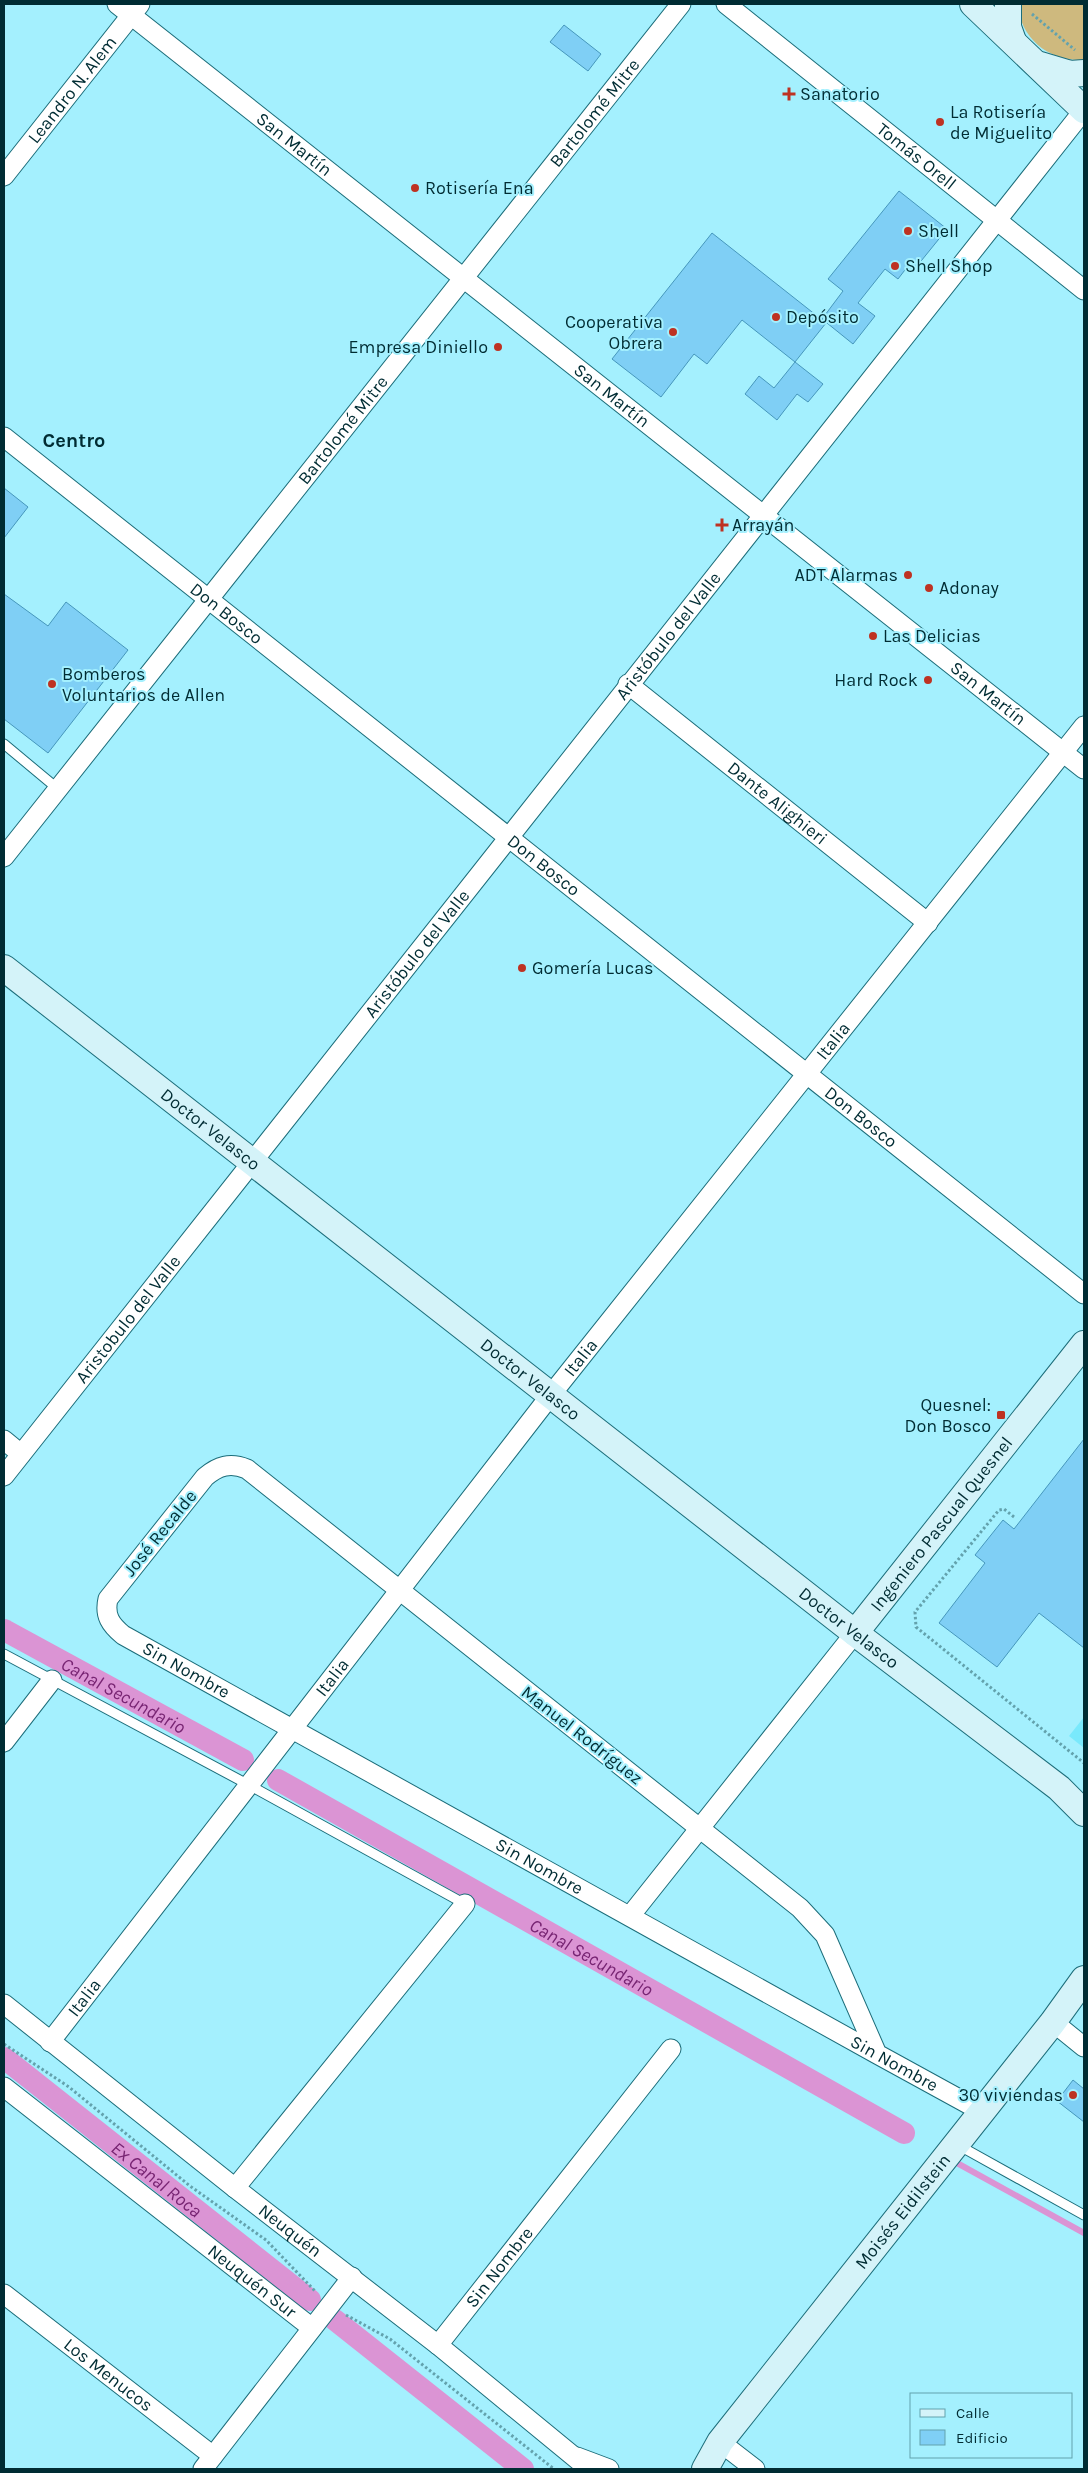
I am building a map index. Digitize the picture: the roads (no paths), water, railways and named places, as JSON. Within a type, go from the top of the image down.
[{"type":"main road","points":[[973,4],[1084,110]]},
{"type":"main road","points":[[1013,42],[1008,27],[1017,7]]},
{"type":"main road","points":[[1034,62],[1059,72],[1081,63]]},
{"type":"main road","name":"Doctor Velasco","points":[[4,968],[550,1396],[855,1633],[1059,1788],[1084,1813]]},
{"type":"main road","name":"Ingeniero Pascual Quesnel","points":[[855,1633],[1084,1344]]},
{"type":"main road","name":"Doctor Velasco","points":[[1059,1788],[1084,1801]]},
{"type":"main road","name":"Moisés Eidilstein","points":[[704,2469],[720,2442],[1053,2022],[1084,1979]]},
{"type":"main road","name":"Moisés Eidilstein","points":[[685,2469],[720,2442]]},
{"type":"street","name":"Bartolomé Mitre","points":[[4,857],[681,4]]},
{"type":"street","name":"Tomás Orell","points":[[726,4],[1084,290]]},
{"type":"street","name":"San Martín","points":[[129,7],[463,278],[1084,769]]},
{"type":"street","name":"Leandro N. Alem","points":[[4,176],[129,7]]},
{"type":"street","name":"Aristóbulo del Valle","points":[[251,1161],[1084,110]]},
{"type":"street","name":"Don Bosco","points":[[4,437],[1084,1294]]},
{"type":"street","name":"Dante Alighieri","points":[[628,684],[928,922]]},
{"type":"street","name":"Italia","points":[[50,2042],[550,1396],[1084,726]]},
{"type":"street","name":"Aristobulo del Valle","points":[[4,1476],[251,1161]]},
{"type":"street","points":[[4,1440],[21,1454]]},
{"type":"street","name":"Manuel Rodríguez","points":[[230,1465],[239,1466],[254,1475],[800,1908],[825,1936],[877,2054]]},
{"type":"street","name":"José Recalde","points":[[106,1614],[106,1606],[112,1593],[205,1477],[220,1467],[230,1465]]},
{"type":"street","name":"Sin Nombre","points":[[106,1614],[110,1623],[124,1636],[981,2111]]},
{"type":"street","name":"Ingeniero Pascual Quesnel","points":[[630,1916],[855,1633]]},
{"type":"street","points":[[4,1742],[52,1680]]},
{"type":"street","points":[[234,2188],[465,1904]]},
{"type":"street","name":"Neuquén","points":[[7,2013],[50,2042],[234,2188],[438,2345],[582,2463],[608,2469]]},
{"type":"street","points":[[1053,2022],[1084,2047]]},
{"type":"street","name":"Sin Nombre","points":[[438,2345],[671,2048]]},
{"type":"street","name":"Neuquén Sur","points":[[4,2087],[312,2328]]},
{"type":"street","points":[[208,2463],[352,2278]]},
{"type":"street","name":"Los Menucos","points":[[4,2294],[208,2463]]},
{"type":"street","points":[[720,2442],[755,2469]]},
{"type":"lane","points":[[4,744],[58,788]]},
{"type":"lane","points":[[4,1654],[249,1785],[465,1904]]},
{"type":"lane","points":[[955,2144],[1084,2215]]},
{"type":"waterway","name":"Canal Secundario","points":[[4,1630],[243,1760]]},
{"type":"waterway","name":"Canal Secundario","points":[[278,1780],[904,2133]]},
{"type":"waterway","name":"Ex Canal Roca","points":[[4,2058],[310,2300]]},
{"type":"waterway","points":[[957,2163],[1084,2233]]},
{"type":"waterway","name":"Ex Canal Roca","points":[[335,2320],[523,2469]]},
{"type":"place","name":"Sanatorio","points":[[789,94]]},
{"type":"place","name":"La Rotisería de Miguelito","points":[[940,122]]},
{"type":"place","name":"Rotisería Ena","points":[[415,188]]},
{"type":"place","name":"Shell","points":[[908,231]]},
{"type":"place","name":"Shell Shop","points":[[895,266]]},
{"type":"place","name":"Depósito","points":[[776,317]]},
{"type":"place","name":"Cooperativa Obrera","points":[[673,332]]},
{"type":"place","name":"Empresa Diniello","points":[[498,347]]},
{"type":"place","name":"Arrayán","points":[[722,525]]},
{"type":"place","name":"ADT Alarmas","points":[[908,575]]},
{"type":"place","name":"Adonay","points":[[929,588]]},
{"type":"place","name":"Las Delicias","points":[[873,636]]},
{"type":"place","name":"Hard Rock","points":[[928,680]]},
{"type":"place","name":"Bomberos Voluntarios de Allen","points":[[52,684]]},
{"type":"place","name":"Gomería Lucas","points":[[522,968]]},
{"type":"place","name":"Quesnel: Don Bosco","points":[[1001,1415]]},
{"type":"place","name":"30 viviendas","points":[[1073,2095]]},
{"type":"district","name":"Centro","points":[[74,440]]}]
